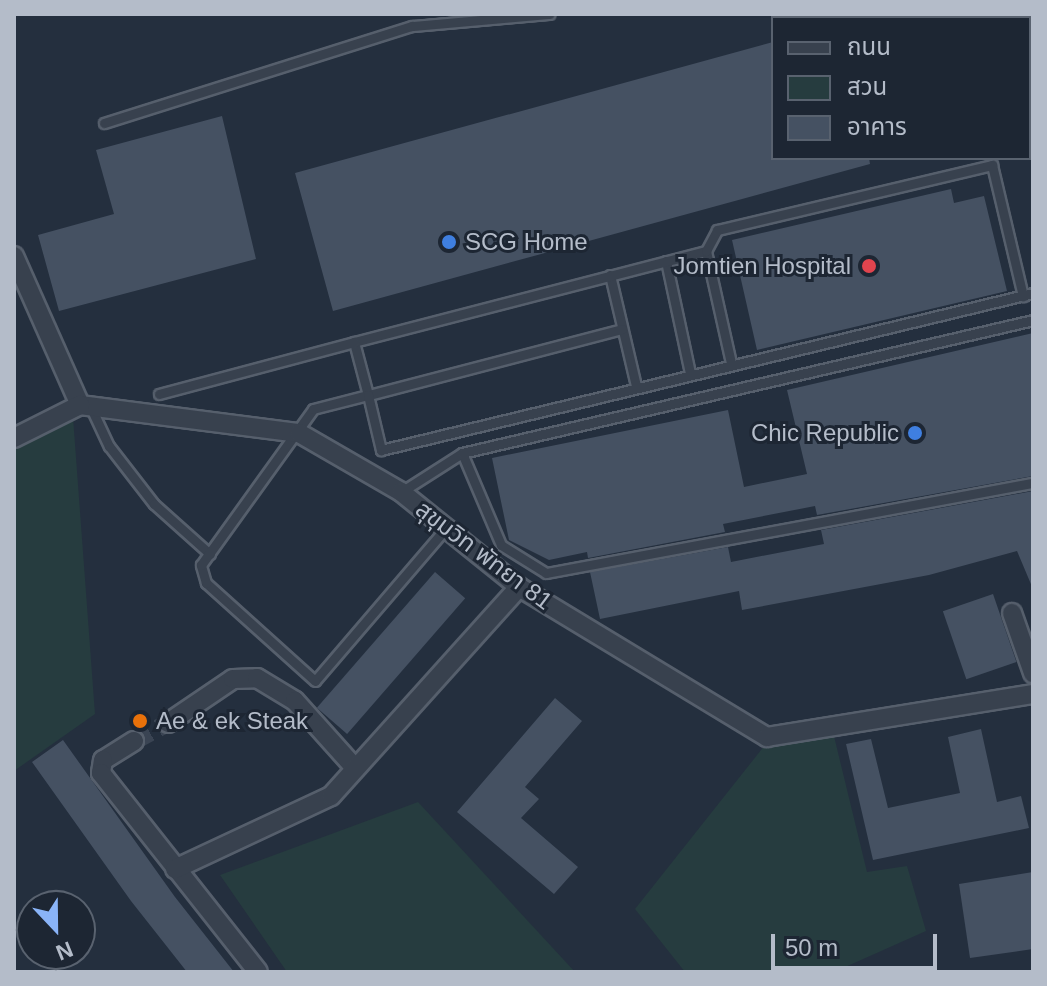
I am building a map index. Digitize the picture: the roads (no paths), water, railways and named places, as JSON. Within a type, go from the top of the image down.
[{"type":"street","points":[[14,256],[86,407],[14,438]]},
{"type":"street","name":"สุขุมวิท พัทยา 81","points":[[86,407],[299,433],[401,492],[519,587],[767,737],[1033,694]]},
{"type":"street","points":[[175,869],[331,796],[519,587]]},
{"type":"street","points":[[1012,613],[1033,673]]},
{"type":"street","points":[[168,723],[233,679],[257,678],[295,701],[355,768]]},
{"type":"street","points":[[134,741],[103,760],[101,773],[258,972]]},
{"type":"lane","points":[[104,123],[412,26],[549,14]]},
{"type":"lane","points":[[354,342],[381,450],[731,363],[1028,294],[992,165],[717,230],[706,251],[731,363]]},
{"type":"lane","points":[[159,394],[706,251]]},
{"type":"lane","points":[[666,261],[690,373]]},
{"type":"lane","points":[[610,275],[636,386]]},
{"type":"lane","points":[[401,492],[462,453],[1033,320]]},
{"type":"lane","points":[[446,528],[315,681],[206,583],[201,565],[299,433],[313,409],[622,329]]},
{"type":"lane","points":[[86,407],[109,446],[154,504],[210,554]]},
{"type":"lane","points":[[462,453],[501,545],[546,573],[1033,483]]},
{"type":"tunnel","points":[[134,741],[168,723]]},
{"type":"place","name":"SCG Home","points":[[449,242]]},
{"type":"place","name":"Jomtien Hospital","points":[[869,266]]},
{"type":"place","name":"Chic Republic","points":[[915,433]]},
{"type":"place","name":"Ae & ek Steak","points":[[140,721]]}]
